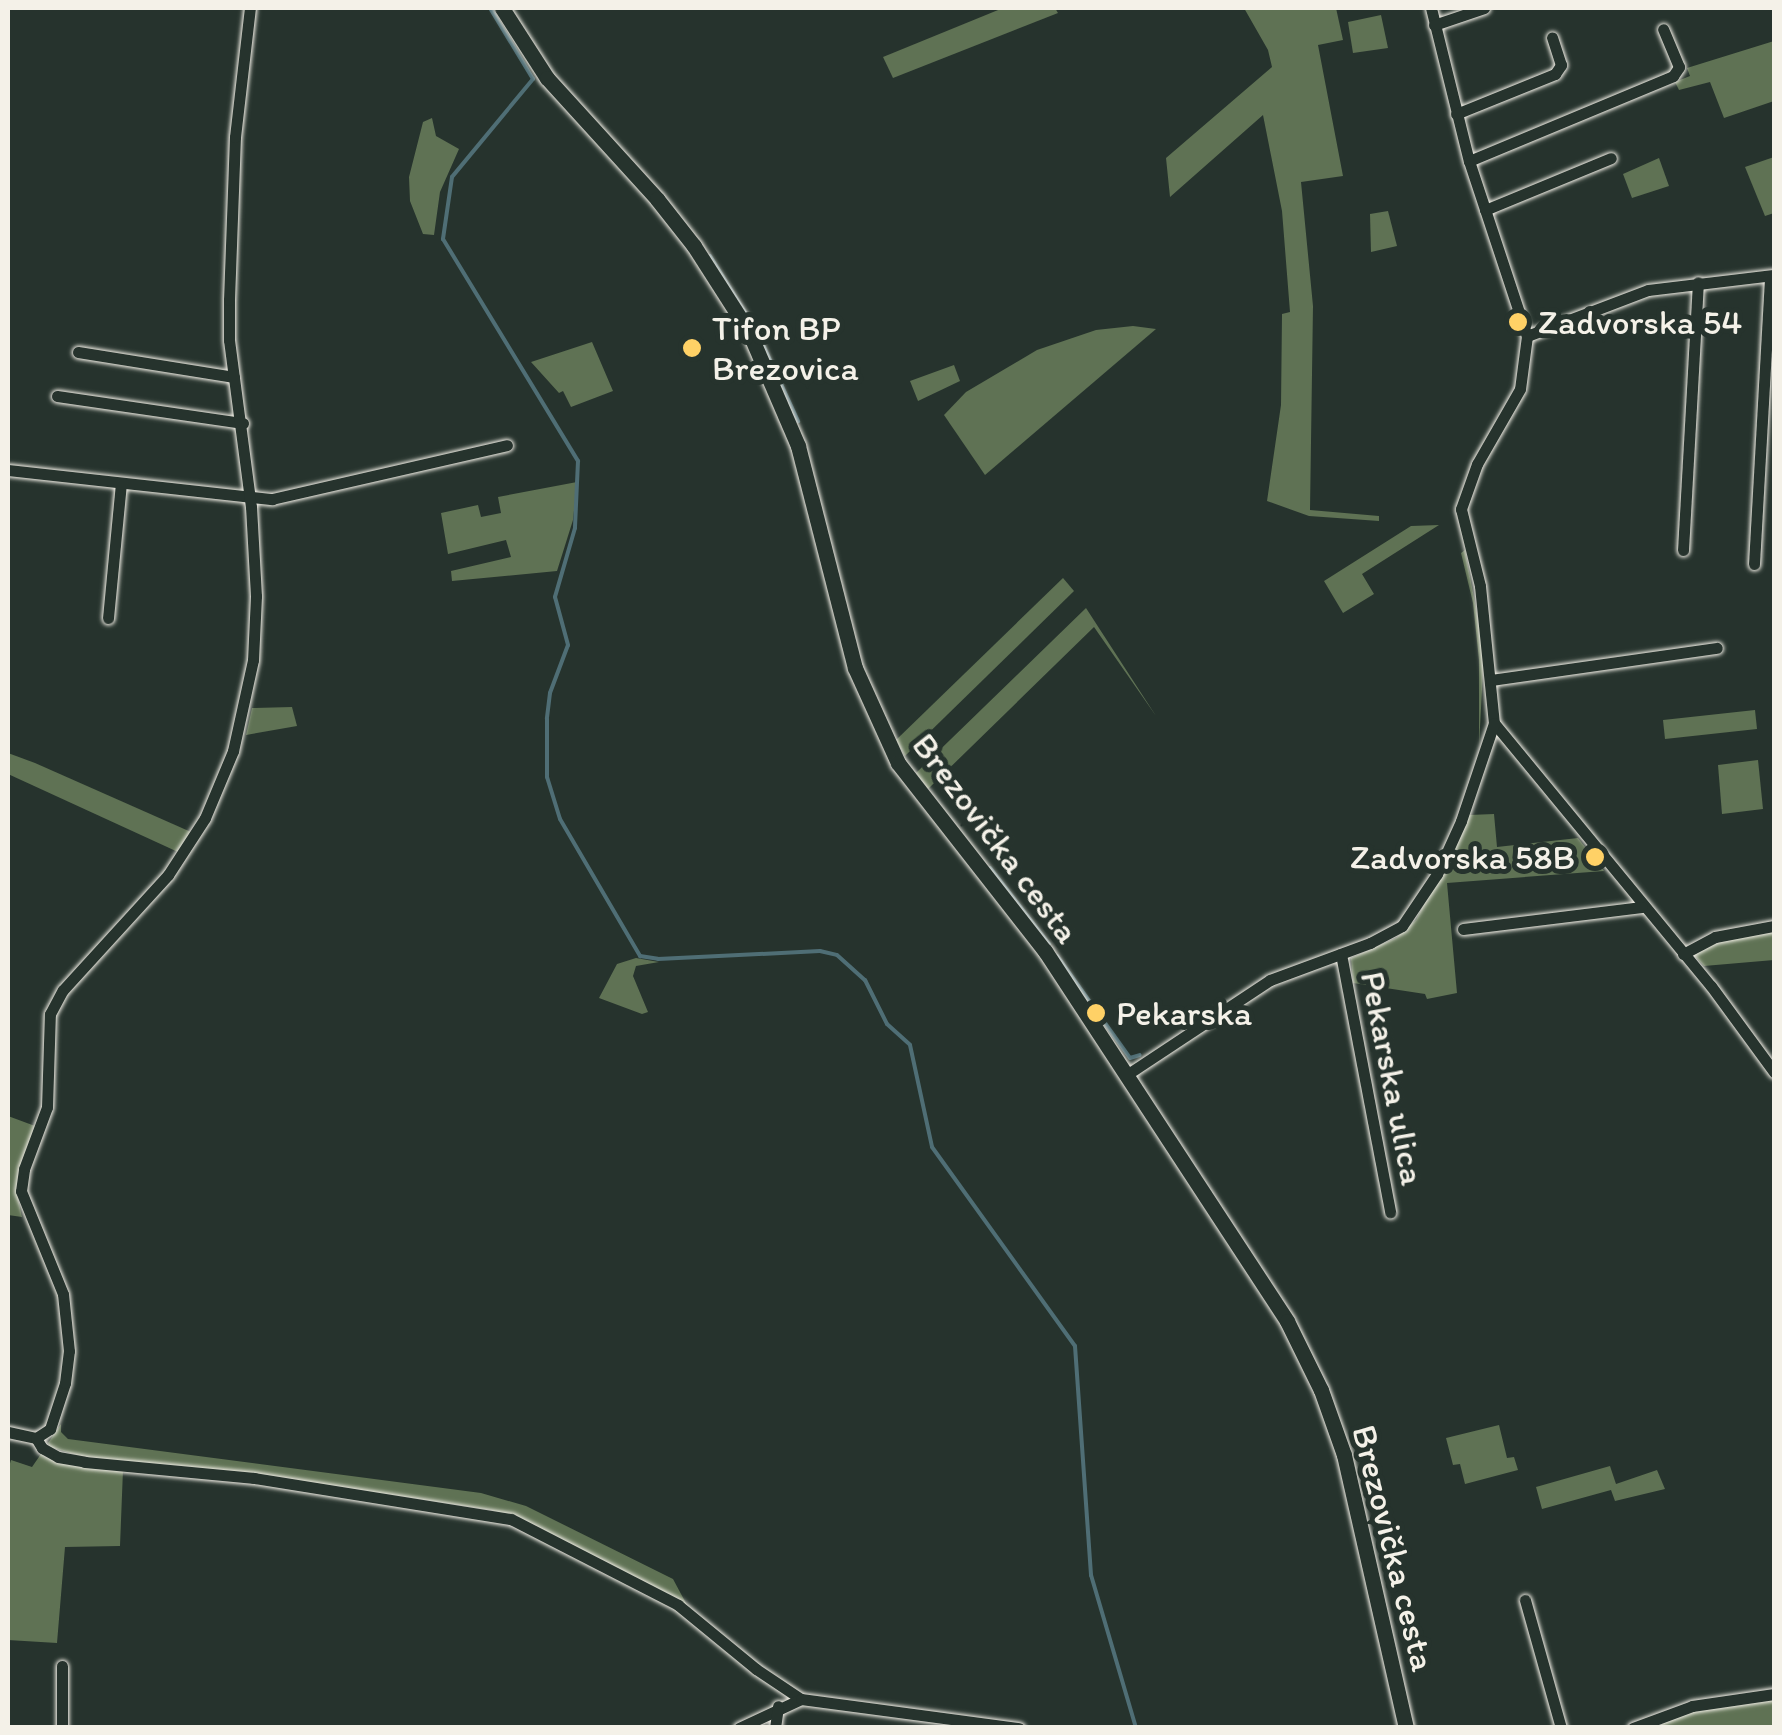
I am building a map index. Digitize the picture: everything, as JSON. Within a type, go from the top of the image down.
[{"type":"main road","name":"Brezovička cesta","points":[[502,8],[546,78],[658,198],[728,295],[790,422],[844,634],[880,731],[917,792],[1016,910],[1128,1074],[1287,1320],[1322,1390],[1362,1520],[1406,1728]]},
{"type":"street","points":[[8,1432],[36,1438],[50,1429],[57,1415],[69,1351],[62,1294],[21,1191],[24,1169],[46,1107],[50,1014],[63,990],[168,875],[223,784],[254,648],[256,596],[250,497],[229,340],[235,137],[250,8]]},
{"type":"street","points":[[1431,8],[1469,161],[1527,336],[1520,389],[1477,464],[1462,510],[1480,586],[1494,723],[1774,1072]]},
{"type":"street","points":[[1434,26],[1484,8]]},
{"type":"street","points":[[1469,161],[1673,76],[1679,67],[1663,29]]},
{"type":"street","points":[[1456,114],[1555,74],[1561,65],[1552,37]]},
{"type":"street","points":[[1485,210],[1611,158]]},
{"type":"street","points":[[1527,336],[1629,296],[1698,282],[1772,275],[1754,564]]},
{"type":"street","points":[[1683,550],[1698,282]]},
{"type":"street","points":[[78,352],[234,377]]},
{"type":"street","points":[[57,396],[243,423]]},
{"type":"street","points":[[8,470],[272,499],[507,445]]},
{"type":"street","points":[[108,618],[121,484]]},
{"type":"street","points":[[1491,680],[1717,648]]},
{"type":"street","name":"Pekarska ulica","points":[[1128,1074],[1270,980],[1394,932],[1412,916],[1461,821],[1494,723]]},
{"type":"street","points":[[1462,930],[1642,907]]},
{"type":"street","points":[[1682,954],[1715,937],[1774,926]]},
{"type":"street","name":"Pekarska ulica","points":[[1341,954],[1390,1212]]},
{"type":"street","points":[[36,1438],[42,1448],[58,1457],[85,1462],[254,1478],[511,1519],[678,1605],[756,1669],[802,1699]]},
{"type":"street","points":[[1525,1600],[1561,1728]]},
{"type":"street","points":[[62,1666],[62,1728]]},
{"type":"street","points":[[1633,1728],[1692,1706],[1774,1694]]},
{"type":"street","points":[[739,1728],[778,1706],[802,1699],[1019,1728]]},
{"type":"street","points":[[775,1728],[778,1706]]},
{"type":"green space","points":[[1003,8],[1055,8],[1058,13],[893,78],[883,57]]},
{"type":"green space","points":[[1244,8],[1336,8],[1343,40],[1318,45],[1343,176],[1301,182],[1313,306],[1310,510],[1379,516],[1379,521],[1309,516],[1267,501],[1281,405],[1282,314],[1290,312],[1282,211],[1263,115],[1170,197],[1166,158],[1272,67],[1268,50]]},
{"type":"green space","points":[[1381,15],[1388,48],[1353,53],[1348,22]]},
{"type":"green space","points":[[1774,41],[1774,101],[1724,118],[1710,82],[1679,90],[1675,82],[1690,76],[1687,68]]},
{"type":"green space","points":[[432,118],[436,136],[459,149],[440,192],[434,235],[423,234],[410,201],[409,177],[423,122]]},
{"type":"green space","points":[[1774,157],[1774,213],[1765,216],[1745,167]]},
{"type":"green space","points":[[1659,158],[1669,186],[1632,198],[1623,174]]},
{"type":"green space","points":[[1388,211],[1397,246],[1371,252],[1370,214]]},
{"type":"green space","points":[[1133,326],[1156,329],[985,475],[944,415],[966,392],[1037,350],[1096,330]]},
{"type":"green space","points":[[592,342],[613,391],[571,407],[563,391],[559,393],[531,362]]},
{"type":"green space","points":[[954,365],[960,381],[918,401],[910,381]]},
{"type":"green space","points":[[577,482],[573,520],[557,571],[452,581],[451,571],[511,557],[506,540],[448,554],[441,513],[478,505],[481,517],[501,513],[498,497]]},
{"type":"green space","points":[[1439,525],[1362,574],[1374,594],[1343,613],[1324,581],[1411,526]]},
{"type":"green space","points":[[1465,550],[1484,651],[1479,746],[1479,660],[1473,603],[1461,553]]},
{"type":"green space","points":[[1063,578],[1074,591],[905,756],[896,740]]},
{"type":"green space","points":[[1086,608],[1156,716],[1094,627],[928,789],[916,773]]},
{"type":"green space","points":[[292,707],[297,726],[246,735],[252,708]]},
{"type":"green space","points":[[1755,710],[1757,729],[1665,739],[1663,720]]},
{"type":"green space","points":[[8,753],[191,832],[178,852],[8,774]]},
{"type":"green space","points":[[1758,760],[1763,809],[1722,814],[1718,765]]},
{"type":"green space","points":[[1494,814],[1497,847],[1578,838],[1604,871],[1447,883],[1457,993],[1427,999],[1425,994],[1353,983],[1351,958],[1396,938],[1416,920],[1469,815]]},
{"type":"green space","points":[[1774,931],[1774,960],[1704,966],[1694,955],[1721,941]]},
{"type":"green space","points":[[636,958],[659,962],[636,966],[633,976],[648,1012],[642,1014],[599,998],[617,964]]},
{"type":"green space","points":[[8,1116],[35,1126],[17,1194],[22,1217],[8,1215]]},
{"type":"green space","points":[[61,1424],[61,1432],[68,1439],[481,1493],[526,1506],[673,1579],[688,1607],[512,1516],[255,1474],[84,1457],[50,1447],[48,1443]]},
{"type":"green space","points":[[1499,1425],[1507,1458],[1514,1457],[1518,1470],[1465,1484],[1460,1464],[1453,1465],[1446,1438]]},
{"type":"green space","points":[[41,1454],[123,1470],[120,1546],[65,1547],[57,1643],[8,1640],[8,1470],[11,1460],[32,1467]]},
{"type":"green space","points":[[1610,1466],[1616,1484],[1657,1470],[1665,1489],[1615,1501],[1611,1490],[1542,1509],[1536,1487]]},
{"type":"green space","points":[[1774,1698],[1774,1727],[1656,1727],[1694,1709]]},
{"type":"waterway","points":[[490,8],[533,79],[452,177],[443,239],[578,461],[575,528],[555,597],[568,645],[550,693],[547,719],[547,777],[560,819],[640,956],[658,959],[820,951],[837,955],[865,980],[887,1024],[910,1045],[932,1147],[1075,1346],[1091,1575],[1136,1728]]},
{"type":"waterway","points":[[710,256],[751,322]]},
{"type":"waterway","points":[[758,334],[798,421]]},
{"type":"waterway","points":[[990,868],[1049,944]]},
{"type":"waterway","points":[[1057,956],[1130,1058],[1140,1055]]},
{"type":"place","name":"Zadvorska 54","points":[[1518,322]]},
{"type":"place","name":"Tifon BP Brezovica","points":[[692,348]]},
{"type":"place","name":"Zadvorska 58B","points":[[1595,857]]},
{"type":"place","name":"Pekarska","points":[[1096,1013]]}]
